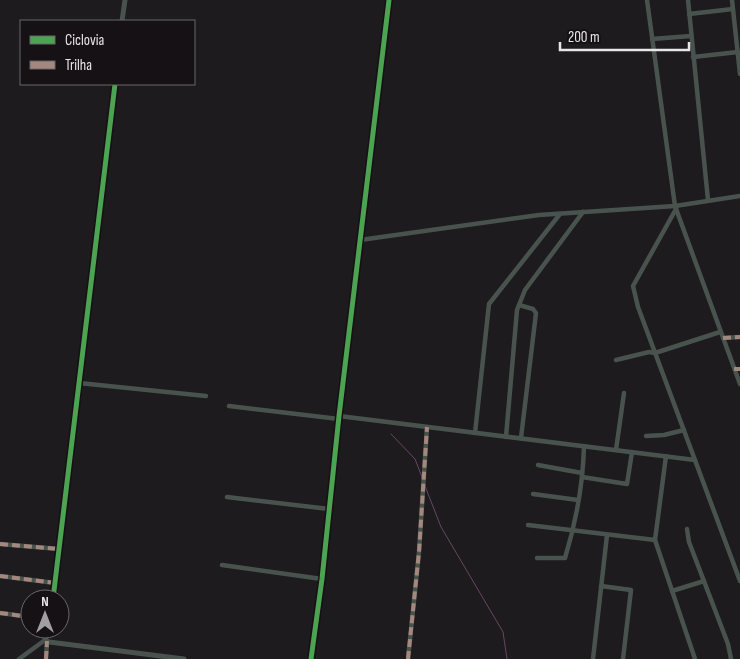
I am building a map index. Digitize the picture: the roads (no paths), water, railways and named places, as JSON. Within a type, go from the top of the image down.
[{"type":"street","points":[[122,20],[125,0]]},
{"type":"street","points":[[311,659],[322,579],[339,417],[389,0]]},
{"type":"street","points":[[647,0],[676,208],[720,332],[737,369],[740,384]]},
{"type":"street","points":[[688,0],[708,200]]},
{"type":"street","points":[[732,0],[737,25],[740,74]]},
{"type":"street","points":[[689,14],[733,9]]},
{"type":"street","points":[[652,39],[691,36]]},
{"type":"street","points":[[693,57],[738,52]]},
{"type":"street","points":[[54,589],[115,85]]},
{"type":"street","points":[[360,240],[560,214],[676,208],[708,200],[740,196]]},
{"type":"street","points":[[676,208],[633,286],[638,307],[654,352],[740,581]]},
{"type":"street","points":[[506,436],[517,310],[525,290],[583,212]]},
{"type":"street","points":[[475,433],[489,304],[560,214]]},
{"type":"street","points":[[519,305],[533,309],[536,313],[521,438]]},
{"type":"street","points":[[616,360],[654,352],[720,332]]},
{"type":"street","points":[[723,338],[740,337]]},
{"type":"street","points":[[79,383],[206,396]]},
{"type":"street","points":[[616,450],[624,393]]},
{"type":"street","points":[[229,406],[506,436],[696,460]]},
{"type":"street","points":[[408,659],[419,552],[427,427]]},
{"type":"street","points":[[646,436],[664,435],[684,430]]},
{"type":"street","points":[[537,558],[565,558],[574,530],[584,446]]},
{"type":"street","points":[[538,465],[627,484],[632,452]]},
{"type":"street","points":[[666,456],[655,540],[695,659]]},
{"type":"street","points":[[533,494],[578,500]]},
{"type":"street","points":[[227,497],[329,508]]},
{"type":"street","points":[[528,525],[655,540]]},
{"type":"street","points":[[687,529],[690,542],[728,644],[731,659]]},
{"type":"street","points":[[593,659],[607,534]]},
{"type":"street","points":[[0,544],[59,549]]},
{"type":"street","points":[[222,566],[322,579]]},
{"type":"street","points":[[0,576],[55,583]]},
{"type":"street","points":[[672,591],[704,581]]},
{"type":"street","points":[[601,586],[631,590],[623,659]]},
{"type":"street","points":[[0,613],[20,616]]},
{"type":"street","points":[[19,659],[46,640],[184,659]]},
{"type":"street","points":[[46,640],[46,659]]},
{"type":"waterway","points":[[391,434],[415,459],[422,477]]},
{"type":"waterway","points":[[425,486],[441,527],[503,632],[507,659]]}]
